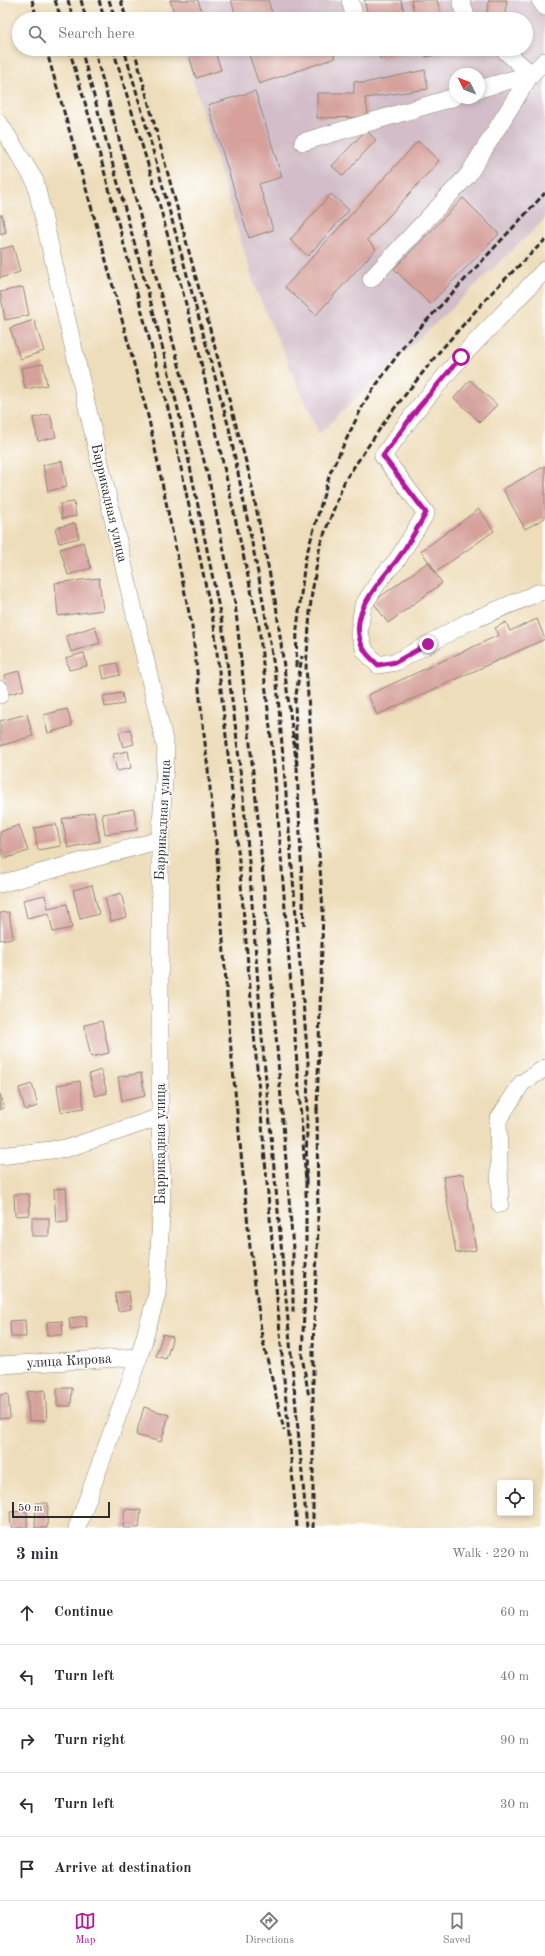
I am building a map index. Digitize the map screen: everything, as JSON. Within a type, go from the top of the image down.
[{"type":"street","points":[[350,0],[354,12]]},
{"type":"street","points":[[461,0],[465,12]]},
{"type":"street","points":[[540,0],[545,7]]},
{"type":"street","points":[[511,56],[531,74]]},
{"type":"street","points":[[371,279],[468,175],[531,74],[545,61]]},
{"type":"street","points":[[485,87],[531,74]]},
{"type":"street","points":[[303,142],[449,99]]},
{"type":"street","name":"Баррикадная улица","points":[[0,124],[35,181],[166,749],[160,840],[160,1117],[162,1193],[157,1294],[139,1357],[77,1528]]},
{"type":"street","points":[[545,270],[461,357],[418,408],[383,456],[426,513],[397,560],[380,579],[363,606],[359,632],[365,651],[378,665],[396,662],[468,622],[508,604],[540,592],[545,592]]},
{"type":"street","points":[[0,884],[160,840]]},
{"type":"street","points":[[500,1204],[498,1120],[522,1083],[545,1068]]},
{"type":"street","points":[[0,1156],[68,1148],[160,1117]]},
{"type":"street","name":"улица Кирова","points":[[0,1365],[139,1357]]},
{"type":"shaded area","points":[[169,0],[545,0],[545,219],[319,434],[254,285],[186,56],[533,56],[533,12],[173,12]]},
{"type":"building","points":[[170,0],[198,0],[202,12],[174,12]]},
{"type":"building","points":[[231,0],[268,0],[272,12],[235,12]]},
{"type":"building","points":[[364,0],[401,0],[404,12],[367,12]]},
{"type":"building","points":[[411,0],[437,0],[440,12],[414,12]]},
{"type":"building","points":[[489,0],[507,0],[505,12],[487,12]]},
{"type":"building","points":[[189,56],[216,56],[221,70],[196,78]]},
{"type":"building","points":[[249,56],[334,56],[335,58],[259,84]]},
{"type":"building","points":[[379,56],[390,56],[380,59]]},
{"type":"building","points":[[425,70],[428,89],[365,98],[369,117],[317,118],[317,93],[354,93],[354,81],[364,83]]},
{"type":"building","points":[[255,91],[282,177],[259,184],[273,230],[249,238],[208,105]]},
{"type":"building","points":[[366,130],[376,140],[343,176],[332,166]]},
{"type":"building","points":[[418,141],[439,161],[367,240],[376,249],[316,315],[285,287]]},
{"type":"building","points":[[331,194],[349,210],[308,256],[290,240]]},
{"type":"building","points":[[463,198],[499,234],[430,304],[394,269]]},
{"type":"building","points":[[0,215],[2,215],[6,232],[0,234]]},
{"type":"building","points":[[13,246],[20,272],[0,278],[0,249]]},
{"type":"building","points":[[23,287],[29,315],[5,320],[0,292]]},
{"type":"building","points":[[34,320],[44,351],[20,359],[10,328]]},
{"type":"building","points":[[43,364],[47,385],[25,389],[21,368]]},
{"type":"building","points":[[470,380],[497,405],[480,422],[454,398]]},
{"type":"building","points":[[50,414],[56,437],[38,441],[33,418]]},
{"type":"building","points":[[62,461],[67,487],[48,491],[43,465]]},
{"type":"building","points":[[545,466],[545,518],[525,529],[503,489]]},
{"type":"building","points":[[74,502],[76,516],[62,519],[60,504]]},
{"type":"building","points":[[479,509],[494,531],[436,572],[421,551]]},
{"type":"building","points":[[75,523],[79,538],[59,543],[55,528]]},
{"type":"building","points":[[83,542],[91,568],[68,575],[60,549]]},
{"type":"building","points":[[428,562],[442,583],[388,623],[373,602]]},
{"type":"building","points":[[99,578],[103,610],[58,616],[55,583]]},
{"type":"building","points":[[537,619],[545,639],[377,715],[368,695],[499,635],[495,628],[506,622],[510,631]]},
{"type":"building","points":[[95,626],[100,643],[71,652],[66,636]]},
{"type":"building","points":[[84,653],[87,666],[69,670],[66,658]]},
{"type":"building","points":[[117,663],[120,675],[104,679],[101,666]]},
{"type":"building","points":[[19,671],[24,690],[9,694],[4,675]]},
{"type":"building","points":[[122,693],[124,704],[105,707],[103,696]]},
{"type":"building","points":[[67,709],[72,726],[48,733],[43,715]]},
{"type":"building","points":[[27,714],[33,736],[0,746],[0,721]]},
{"type":"building","points":[[130,729],[134,744],[123,747],[119,732]]},
{"type":"building","points":[[128,751],[131,768],[117,771],[113,754]]},
{"type":"building","points":[[134,809],[137,830],[105,834],[102,814]]},
{"type":"building","points":[[94,812],[100,841],[68,848],[62,819]]},
{"type":"building","points":[[56,824],[61,846],[38,850],[34,828]]},
{"type":"building","points":[[19,825],[28,851],[4,859],[0,845],[0,832]]},
{"type":"building","points":[[92,885],[99,914],[80,919],[73,890]]},
{"type":"building","points":[[121,893],[127,917],[111,921],[105,898]]},
{"type":"building","points":[[45,895],[48,908],[67,904],[72,928],[53,932],[49,913],[27,918],[23,900]]},
{"type":"building","points":[[9,912],[13,938],[0,940],[0,913]]},
{"type":"building","points":[[102,1021],[109,1053],[91,1057],[84,1025]]},
{"type":"building","points":[[101,1070],[107,1093],[95,1096],[89,1074]]},
{"type":"building","points":[[141,1073],[145,1096],[122,1101],[118,1077]]},
{"type":"building","points":[[80,1081],[84,1108],[61,1112],[57,1085]]},
{"type":"building","points":[[32,1084],[38,1106],[25,1110],[19,1088]]},
{"type":"building","points":[[0,1094],[4,1108],[0,1110]]},
{"type":"building","points":[[463,1174],[476,1250],[456,1253],[443,1177]]},
{"type":"building","points":[[66,1188],[68,1222],[56,1223],[54,1189]]},
{"type":"building","points":[[14,1194],[29,1194],[30,1215],[15,1216]]},
{"type":"building","points":[[32,1218],[49,1218],[49,1236],[32,1236]]},
{"type":"building","points":[[129,1291],[131,1309],[118,1311],[115,1293]]},
{"type":"building","points":[[86,1316],[87,1327],[70,1329],[69,1318]]},
{"type":"building","points":[[25,1320],[26,1337],[11,1337],[10,1321]]},
{"type":"building","points":[[62,1321],[63,1335],[47,1335],[47,1322]]},
{"type":"building","points":[[163,1334],[173,1337],[166,1359],[156,1356]]},
{"type":"building","points":[[57,1388],[72,1388],[71,1406],[57,1406]]},
{"type":"building","points":[[45,1390],[47,1420],[29,1421],[27,1392]]},
{"type":"building","points":[[8,1394],[10,1418],[0,1419],[0,1395]]},
{"type":"building","points":[[144,1407],[169,1415],[161,1442],[136,1435]]},
{"type":"building","points":[[36,1503],[48,1503],[47,1528],[35,1528]]},
{"type":"building","points":[[125,1509],[141,1510],[139,1528],[123,1528]]},
{"type":"building","points":[[27,1511],[27,1528],[11,1528],[10,1512]]},
{"type":"railway","points":[[32,0],[35,12]]},
{"type":"railway","points":[[55,0],[59,12]]},
{"type":"railway","points":[[68,0],[71,12]]},
{"type":"railway","points":[[81,0],[84,12]]},
{"type":"railway","points":[[99,0],[102,12]]},
{"type":"railway","points":[[109,0],[113,12]]},
{"type":"railway","points":[[121,0],[124,12]]},
{"type":"railway","points":[[48,56],[97,227],[149,420],[192,627],[216,841],[230,1039],[250,1247],[262,1337],[284,1430]]},
{"type":"railway","points":[[71,56],[92,126],[170,416],[214,625],[237,838],[297,1528]]},
{"type":"railway","points":[[83,56],[155,318],[179,413],[222,623],[236,731],[247,836],[262,1037],[307,1528]]},
{"type":"railway","points":[[96,56],[136,200],[209,480],[235,603],[259,828],[268,935],[293,1249],[293,1313]]},
{"type":"railway","points":[[115,56],[155,188],[199,353],[259,627],[274,765],[306,1182],[308,1062],[277,684],[259,578],[229,428],[126,56]]},
{"type":"railway","points":[[136,56],[249,473],[276,605],[297,767],[295,701],[302,656]]},
{"type":"railway","points":[[296,667],[297,629],[305,560],[330,473],[365,401],[406,343],[545,193]]},
{"type":"railway","points":[[317,1110],[323,911],[306,667],[311,599],[320,545],[345,480],[390,414],[439,352],[496,288],[545,240]]},
{"type":"railway","points":[[297,767],[304,925]]},
{"type":"railway","points":[[313,1528],[313,1347],[318,1228],[317,1105]]},
{"type":"railway","points":[[306,1182],[306,1268],[302,1356],[309,1397]]},
{"type":"route","points":[[428,644],[396,662],[378,665],[365,651],[359,632],[363,606],[380,579],[397,560],[426,513],[383,456],[418,408],[461,357]]}]
